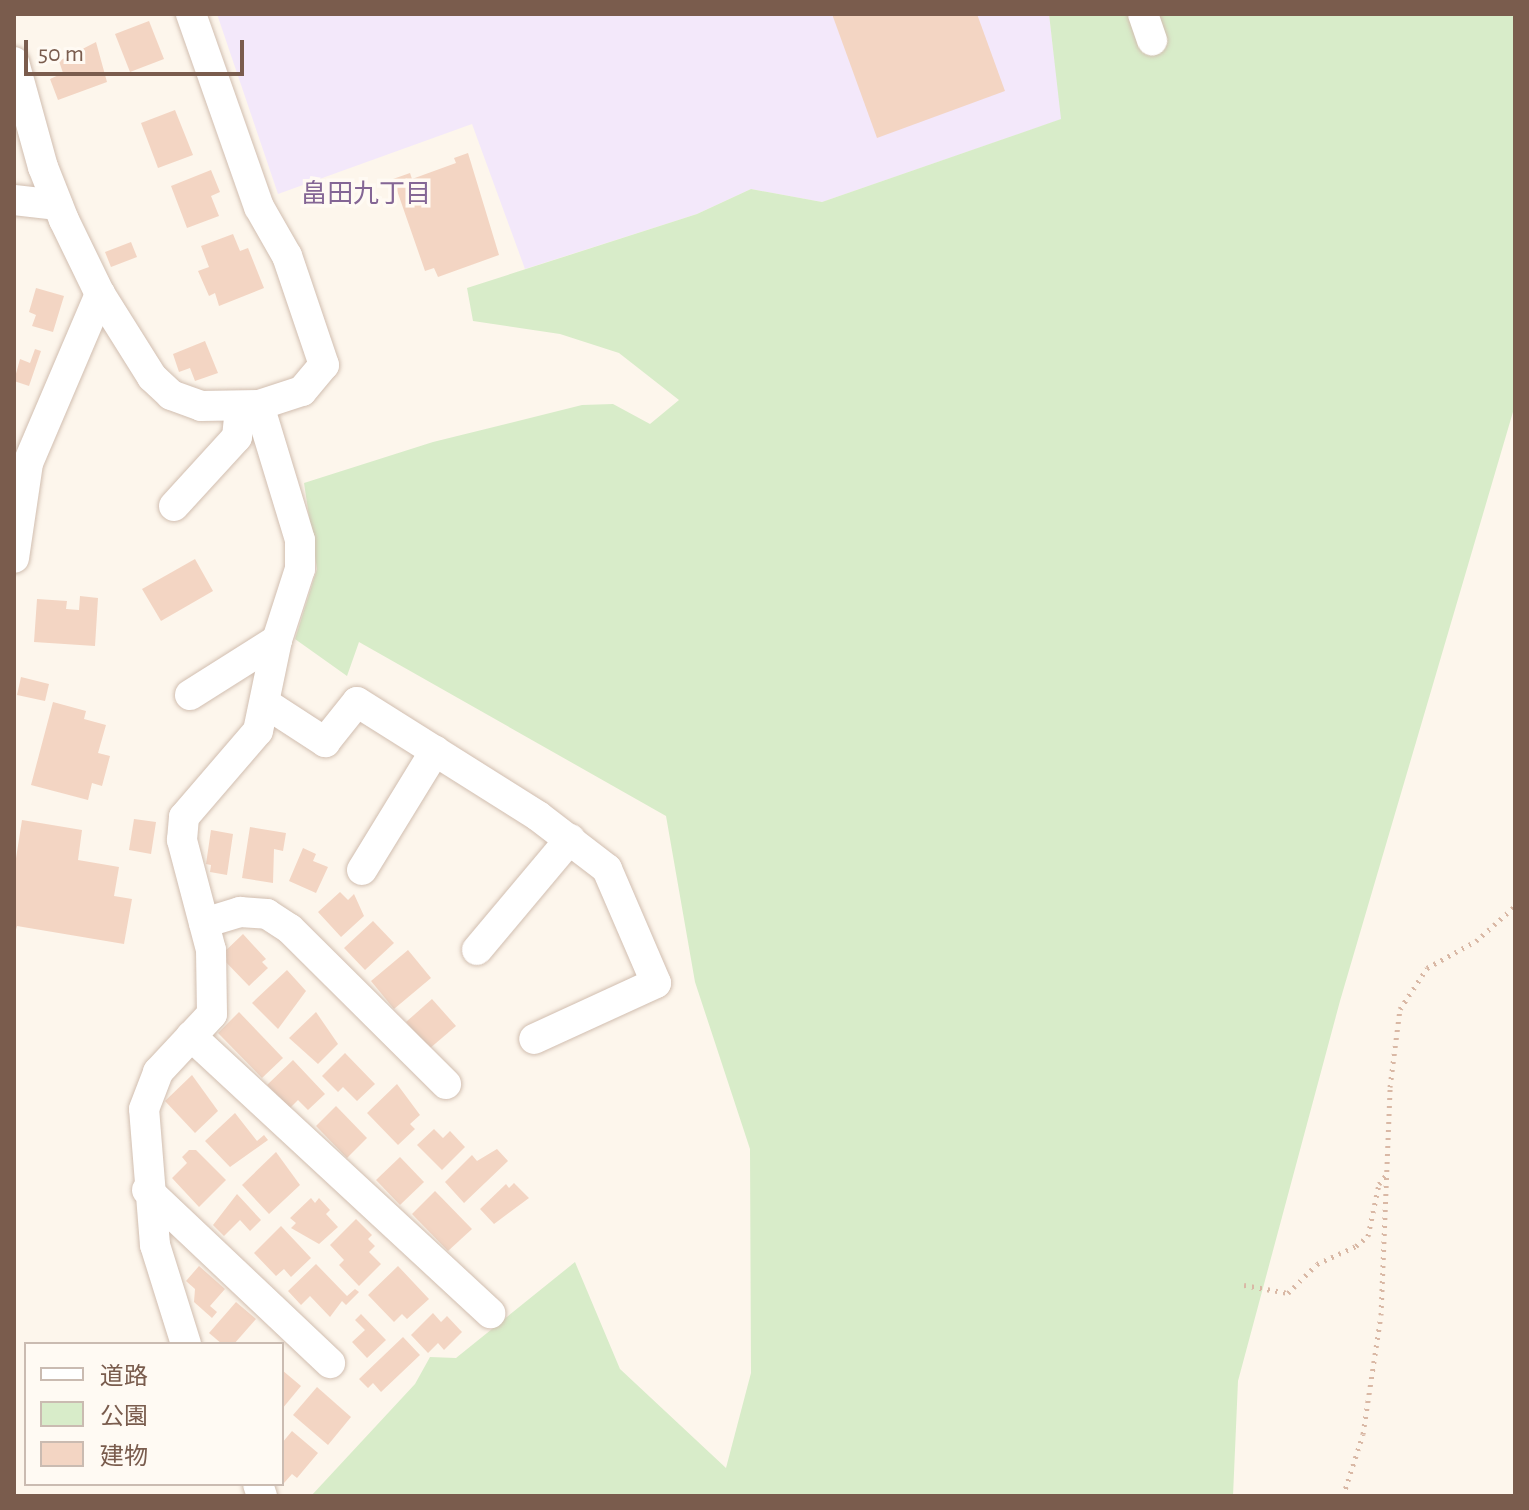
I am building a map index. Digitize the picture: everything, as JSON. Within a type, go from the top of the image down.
[{"type":"street","points":[[14,62],[58,205],[100,294],[152,377],[171,395],[201,406],[250,406],[302,391],[324,365],[287,256],[259,207],[191,14]]},
{"type":"street","points":[[14,200],[58,205]]},
{"type":"street","points":[[14,558],[28,463],[100,294]]},
{"type":"street","points":[[174,506],[237,437],[250,406]]},
{"type":"street","points":[[185,1342],[155,1245],[147,1190],[144,1109],[158,1072],[212,1014],[215,984],[204,923],[182,840],[184,817],[258,731],[277,640],[300,569],[300,540],[250,406]]},
{"type":"street","points":[[190,695],[277,640]]},
{"type":"street","points":[[265,703],[325,742],[357,702],[570,839],[607,869],[656,983],[534,1039]]},
{"type":"street","points":[[362,870],[435,751]]},
{"type":"street","points":[[477,950],[570,839]]},
{"type":"street","points":[[204,923],[240,912],[267,914],[290,929],[446,1084]]},
{"type":"street","points":[[191,1036],[490,1313]]},
{"type":"street","points":[[147,1190],[330,1363]]},
{"type":"path","points":[[1343,1496],[1363,1434],[1381,1315],[1386,1175],[1400,1009],[1427,968],[1476,941],[1515,906]]},
{"type":"path","points":[[1244,1285],[1288,1293],[1317,1264],[1356,1246],[1368,1236],[1379,1184],[1386,1175]]},
{"type":"shaded area","points":[[217,14],[1049,14],[1062,119],[822,202],[751,189],[697,214],[525,269],[472,124],[278,194]]},
{"type":"green space","points":[[1049,14],[1515,14],[1515,405],[1340,1001],[1238,1381],[1233,1496],[311,1496],[415,1384],[430,1357],[456,1358],[575,1262],[620,1369],[726,1468],[751,1373],[750,1149],[695,982],[666,816],[359,642],[347,676],[295,639],[317,569],[304,483],[433,442],[582,405],[613,404],[650,424],[679,400],[619,353],[560,334],[473,321],[467,288],[697,214],[751,189],[822,202],[1061,119]]},
{"type":"building","points":[[832,14],[977,14],[1005,91],[877,138]]},
{"type":"building","points":[[149,21],[164,59],[130,72],[115,34]]},
{"type":"building","points":[[96,42],[107,82],[58,100],[50,79],[63,73],[59,61]]},
{"type":"building","points":[[175,110],[193,155],[158,168],[141,123]]},
{"type":"building","points":[[468,153],[499,255],[438,277],[434,268],[425,271],[393,179],[410,173],[412,179],[456,163],[454,158]]},
{"type":"building","points":[[211,170],[220,192],[211,196],[219,216],[187,228],[171,186]]},
{"type":"building","points":[[233,234],[240,251],[248,248],[264,288],[219,306],[215,293],[209,296],[198,271],[209,267],[201,246]]},
{"type":"building","points":[[131,242],[137,257],[111,267],[105,252]]},
{"type":"building","points":[[36,288],[64,296],[53,332],[32,326],[36,315],[29,312]]},
{"type":"building","points":[[205,341],[218,373],[195,381],[190,368],[179,372],[173,354]]},
{"type":"building","points":[[35,349],[41,351],[29,386],[14,381],[20,359],[30,363]]},
{"type":"building","points":[[195,559],[213,591],[161,621],[142,589]]},
{"type":"building","points":[[80,596],[98,598],[95,646],[34,642],[37,599],[67,601],[66,609],[79,610]]},
{"type":"building","points":[[21,677],[49,684],[45,701],[17,695]]},
{"type":"building","points":[[53,702],[86,711],[84,719],[106,725],[98,753],[110,756],[102,786],[92,783],[88,800],[31,785]]},
{"type":"building","points":[[134,819],[156,822],[151,854],[129,850]]},
{"type":"building","points":[[22,820],[82,830],[78,860],[119,867],[114,896],[132,899],[124,944],[17,926],[14,937],[14,871]]},
{"type":"building","points":[[250,827],[286,833],[283,851],[274,849],[273,883],[242,878]]},
{"type":"building","points":[[211,830],[233,834],[227,875],[210,872],[211,865],[206,864]]},
{"type":"building","points":[[303,848],[316,854],[313,861],[328,867],[316,893],[289,881]]},
{"type":"building","points":[[340,892],[348,900],[354,894],[364,916],[341,937],[318,912]]},
{"type":"building","points":[[373,921],[394,943],[365,970],[344,948]]},
{"type":"building","points":[[243,934],[266,959],[262,962],[268,968],[249,986],[220,956]]},
{"type":"building","points":[[408,950],[431,978],[394,1009],[371,981]]},
{"type":"building","points":[[287,970],[306,991],[278,1029],[252,1003]]},
{"type":"building","points":[[432,999],[456,1026],[429,1049],[406,1022]]},
{"type":"building","points":[[239,1012],[283,1058],[262,1078],[218,1033]]},
{"type":"building","points":[[316,1012],[338,1044],[318,1064],[289,1038]]},
{"type":"building","points":[[345,1053],[375,1084],[357,1101],[343,1087],[338,1092],[322,1076]]},
{"type":"building","points":[[293,1060],[325,1094],[308,1110],[298,1100],[290,1108],[267,1085]]},
{"type":"building","points":[[192,1075],[218,1111],[195,1133],[165,1101]]},
{"type":"building","points":[[397,1084],[420,1115],[410,1124],[415,1129],[398,1145],[367,1113]]},
{"type":"building","points":[[336,1106],[367,1138],[347,1158],[316,1126]]},
{"type":"building","points":[[235,1113],[257,1141],[264,1135],[268,1140],[230,1167],[205,1141]]},
{"type":"building","points":[[434,1129],[443,1138],[450,1131],[465,1147],[442,1170],[417,1145]]},
{"type":"building","points":[[497,1149],[508,1161],[464,1203],[445,1182],[472,1155],[477,1161]]},
{"type":"building","points":[[189,1150],[196,1150],[226,1180],[199,1207],[172,1178],[187,1163],[182,1157]]},
{"type":"building","points":[[276,1152],[300,1185],[269,1214],[242,1185]]},
{"type":"building","points":[[400,1157],[424,1182],[400,1205],[376,1180]]},
{"type":"building","points":[[514,1183],[529,1198],[494,1224],[480,1209],[506,1184],[509,1188]]},
{"type":"building","points":[[435,1191],[472,1229],[448,1251],[412,1214]]},
{"type":"building","points":[[237,1194],[261,1220],[250,1231],[240,1220],[224,1236],[213,1225]]},
{"type":"building","points":[[311,1198],[315,1203],[319,1198],[330,1210],[326,1214],[338,1227],[319,1244],[291,1228],[296,1223],[290,1218]]},
{"type":"building","points":[[356,1219],[372,1235],[368,1239],[375,1246],[369,1252],[381,1264],[359,1286],[339,1265],[344,1260],[330,1245]]},
{"type":"building","points":[[281,1226],[311,1258],[291,1277],[284,1269],[276,1276],[254,1253]]},
{"type":"building","points":[[316,1264],[347,1296],[355,1289],[359,1292],[346,1305],[342,1301],[330,1317],[310,1296],[301,1305],[288,1291]]},
{"type":"building","points":[[199,1266],[225,1289],[210,1306],[217,1312],[212,1318],[194,1302],[195,1289],[186,1281]]},
{"type":"building","points":[[398,1266],[429,1299],[407,1319],[402,1314],[394,1322],[368,1295]]},
{"type":"building","points":[[236,1302],[256,1319],[236,1342],[220,1342],[209,1333]]},
{"type":"building","points":[[433,1313],[441,1322],[447,1316],[462,1332],[444,1350],[438,1343],[428,1353],[411,1335]]},
{"type":"building","points":[[361,1314],[386,1340],[367,1358],[352,1342],[365,1330],[355,1320]]},
{"type":"building","points":[[403,1337],[420,1355],[381,1392],[373,1383],[368,1388],[359,1379]]},
{"type":"building","points":[[284,1372],[301,1386],[284,1407]]},
{"type":"building","points":[[317,1387],[351,1417],[328,1445],[293,1415]]},
{"type":"building","points":[[292,1431],[318,1453],[297,1478],[292,1474],[284,1483],[284,1441]]},
{"type":"district","name":"畠田九丁目","points":[[366,195]]}]
